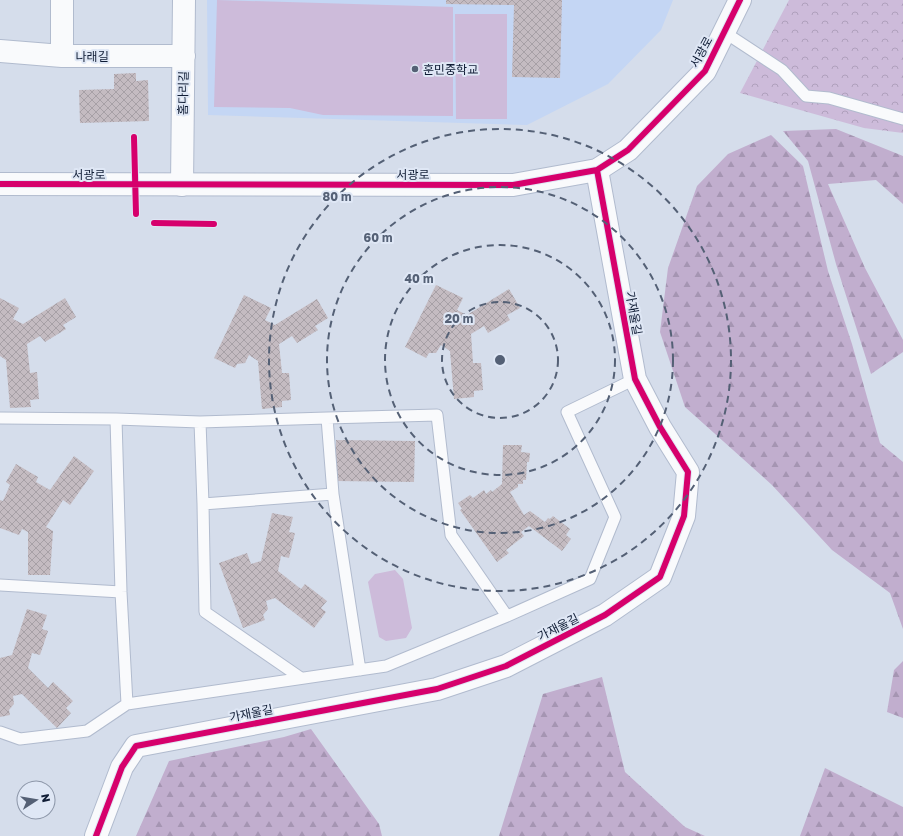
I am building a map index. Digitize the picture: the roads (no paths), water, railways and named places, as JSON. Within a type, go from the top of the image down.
[{"type":"street","points":[[62,0],[62,56]]},
{"type":"street","name":"홈다리길","points":[[182,185],[184,0]]},
{"type":"street","name":"서광로","points":[[0,184],[512,185],[597,170],[628,150],[705,71],[740,0]]},
{"type":"street","name":"나래길","points":[[0,51],[62,56],[184,56]]},
{"type":"street","name":"가재울길","points":[[96,836],[122,767],[136,746],[437,689],[506,666],[605,616],[660,577],[684,516],[688,472],[660,427],[635,379],[597,170]]},
{"type":"lane","points":[[724,32],[782,70],[806,96],[829,98],[903,119]]},
{"type":"lane","points":[[0,732],[20,739],[87,731],[127,704],[386,666],[507,616],[590,579],[615,517],[567,412],[635,379]]},
{"type":"lane","points":[[0,418],[200,422],[437,415],[451,535],[507,616]]},
{"type":"lane","points":[[326,418],[333,494],[360,670]]},
{"type":"lane","points":[[116,420],[121,592],[127,704]]},
{"type":"lane","points":[[200,422],[205,612],[301,678]]},
{"type":"lane","points":[[203,504],[333,494]]},
{"type":"lane","points":[[0,585],[121,592]]},
{"type":"place","name":"훈민중학교","points":[[415,69]]}]
